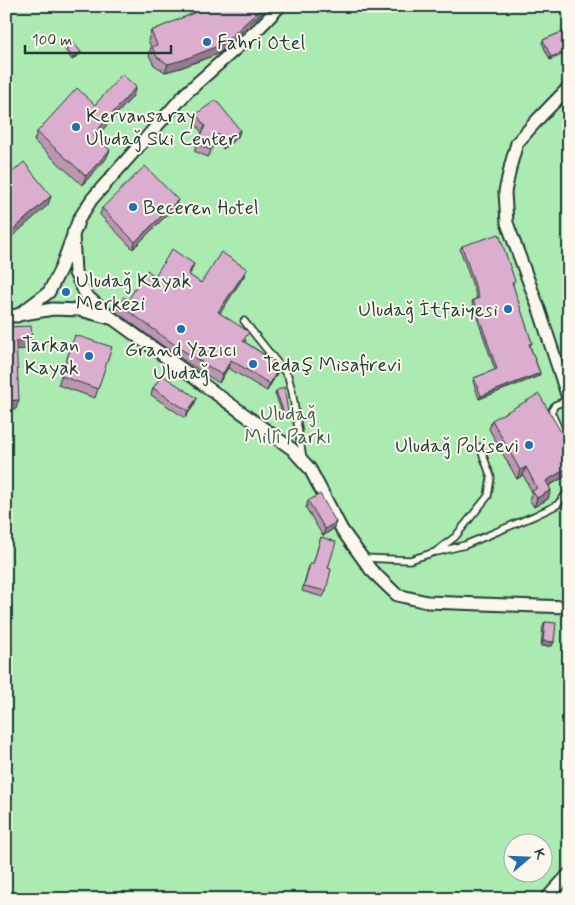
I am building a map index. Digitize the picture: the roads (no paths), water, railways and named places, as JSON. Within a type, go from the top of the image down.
[{"type":"street","points":[[12,317],[49,292],[61,268],[79,220],[92,199],[186,93],[260,27],[280,6]]},
{"type":"street","points":[[568,400],[539,309],[507,223],[505,192],[517,144],[538,118],[569,87]]},
{"type":"street","points":[[73,233],[75,273],[86,295],[112,318],[292,449],[310,469],[342,530],[371,570],[397,595],[426,602],[569,607]]},
{"type":"street","points":[[12,317],[53,310],[80,310],[112,318]]},
{"type":"street","points":[[546,899],[569,874]]},
{"type":"lane","points":[[244,321],[288,376],[303,461]]},
{"type":"lane","points":[[565,442],[551,412],[555,405],[568,400]]},
{"type":"lane","points":[[435,552],[455,537],[488,496],[491,477],[480,446]]},
{"type":"lane","points":[[363,558],[410,560],[465,545],[557,505],[569,491]]},
{"type":"place","name":"Fahri Otel","points":[[207,42]]},
{"type":"place","name":"Kervansaray Uludağ Ski Center","points":[[76,127]]},
{"type":"place","name":"Beceren Hotel","points":[[133,207]]},
{"type":"place","name":"Uludağ Kayak Merkezi","points":[[66,292]]},
{"type":"place","name":"Uludağ İtfaiyesi","points":[[508,309]]},
{"type":"place","name":"Grand Yazıcı Uludağ","points":[[181,329]]},
{"type":"place","name":"Tarkan Kayak","points":[[89,356]]},
{"type":"place","name":"Tedaş Misafirevi","points":[[253,364]]},
{"type":"place","name":"Uludağ Polisevi","points":[[529,445]]},
{"type":"park label","name":"Uludağ Millî Parkı","points":[[288,424]]}]
